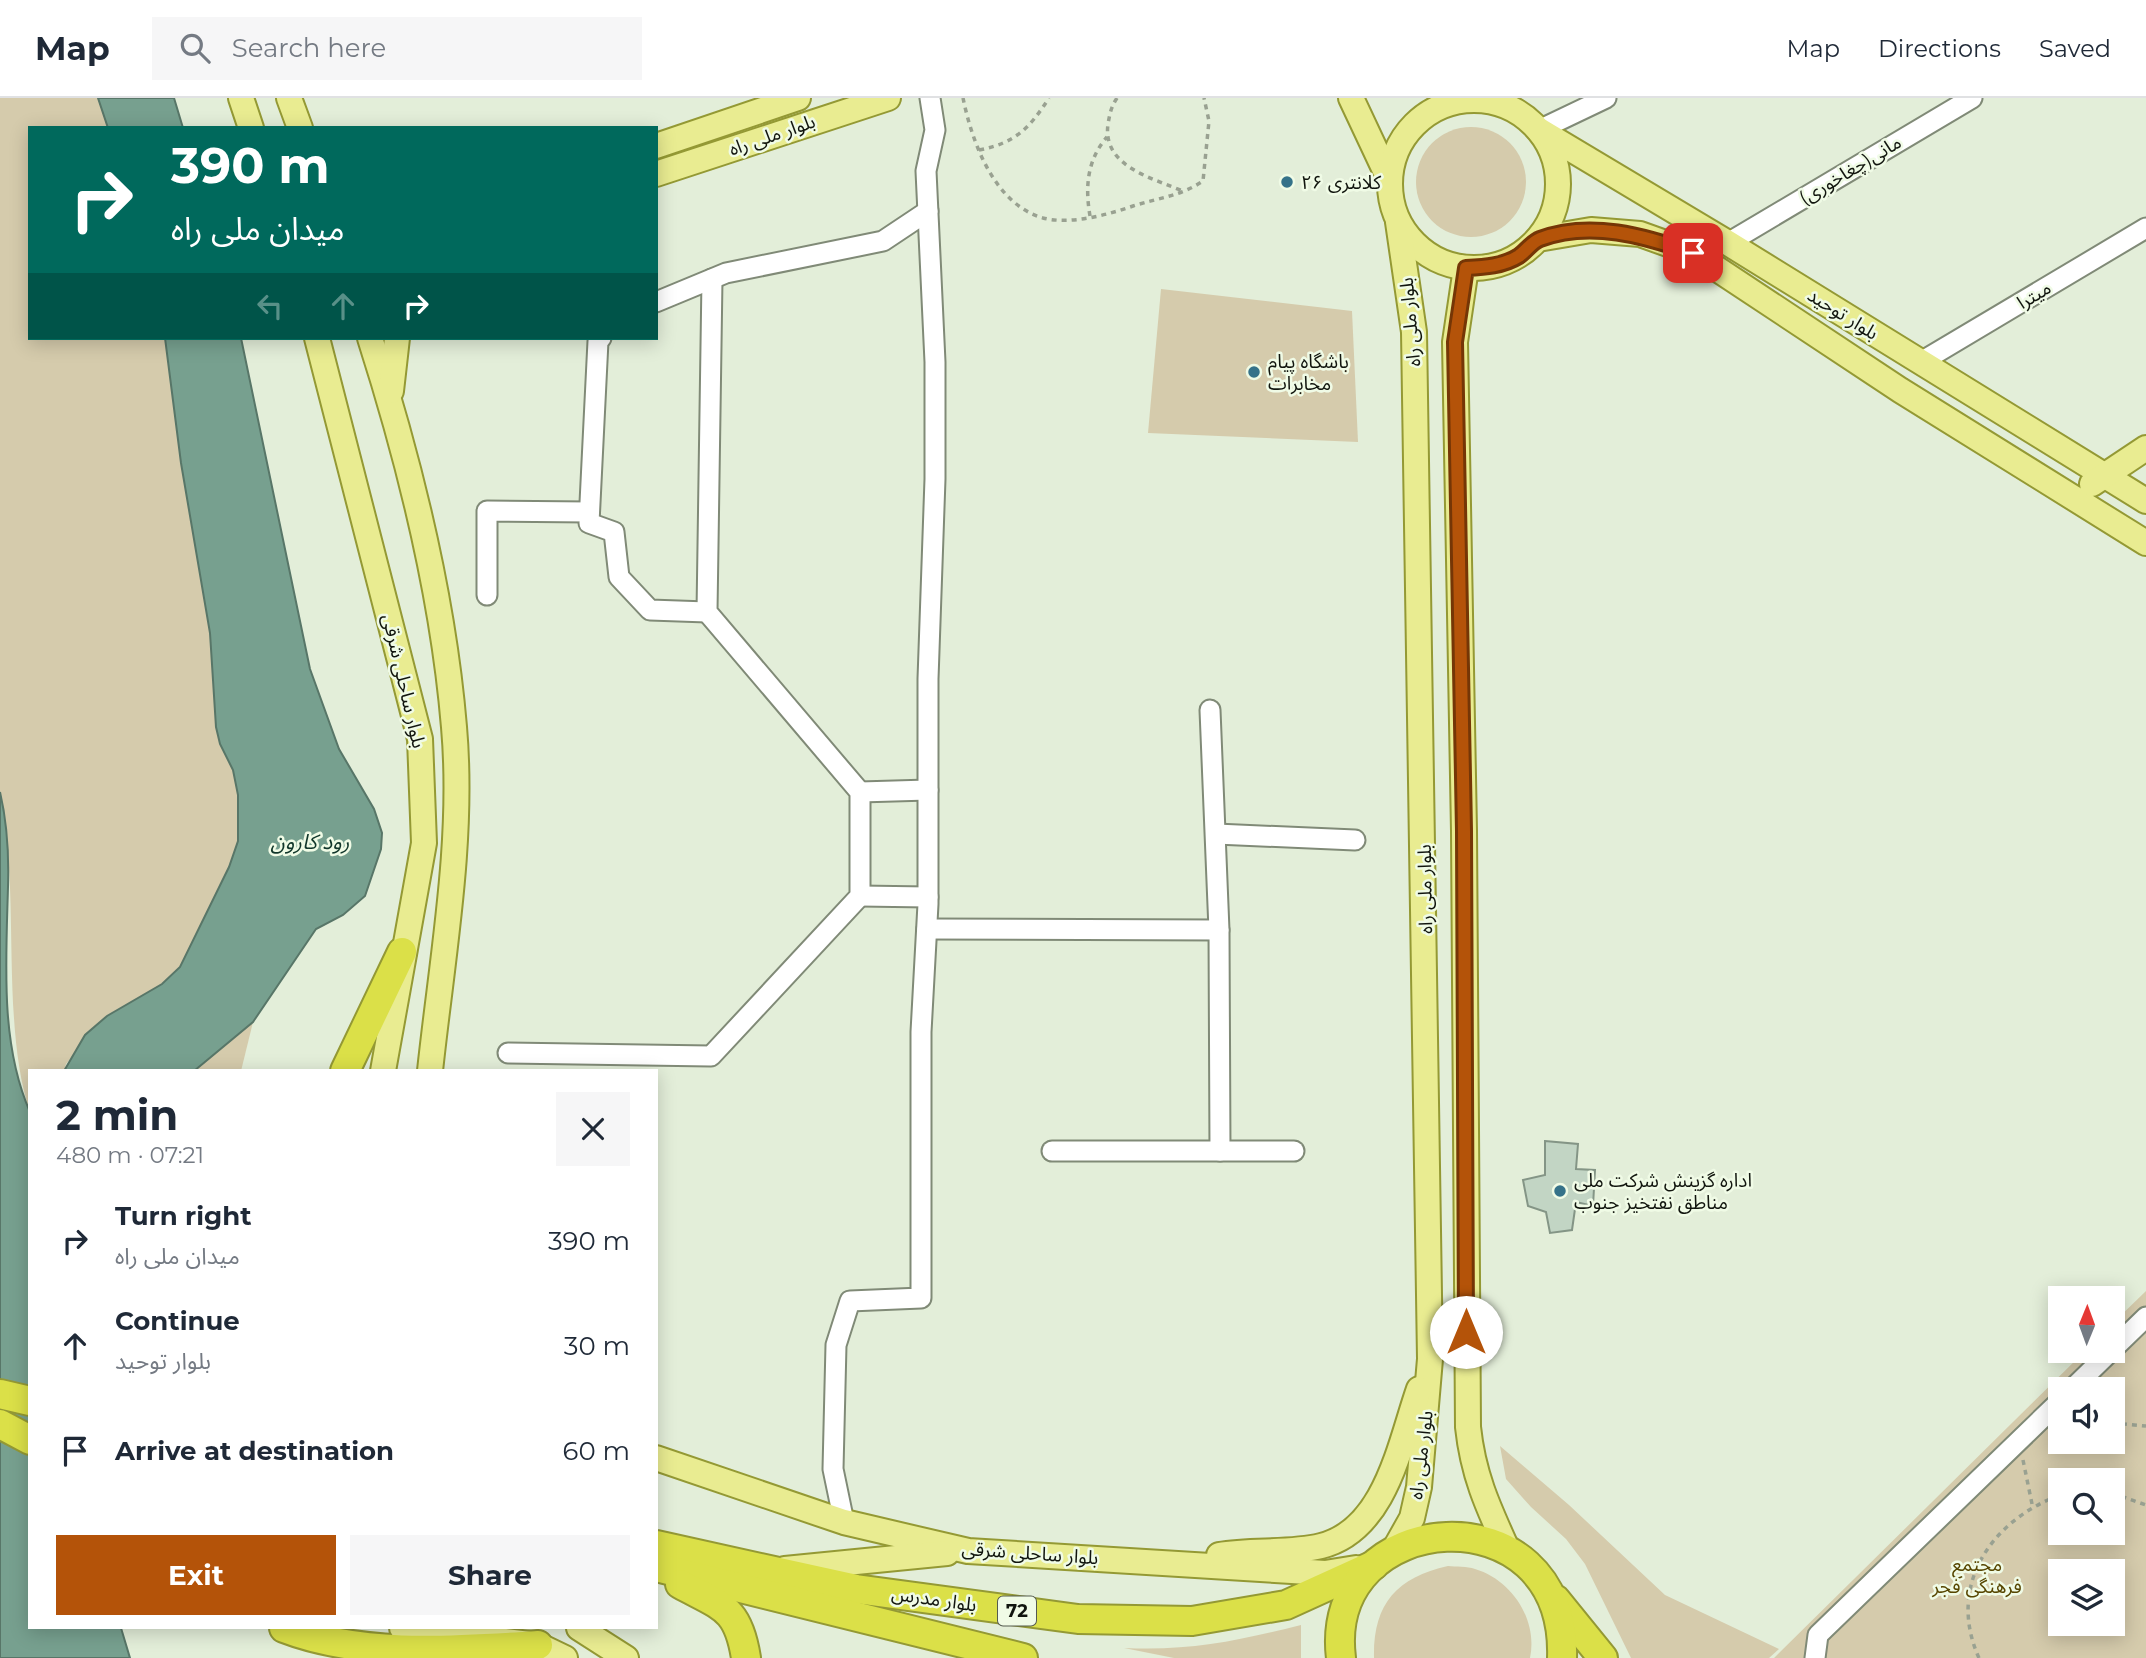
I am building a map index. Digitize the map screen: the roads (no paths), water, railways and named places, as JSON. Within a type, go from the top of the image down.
[{"type":"highway","points":[[346,1069],[402,952]]},
{"type":"highway","points":[[0,1387],[28,1389]]},
{"type":"highway","points":[[0,1394],[28,1401]]},
{"type":"highway","points":[[0,1413],[28,1420]]},
{"type":"highway","points":[[0,1424],[28,1439]]},
{"type":"highway","name":"72","points":[[1384,1558],[1422,1539],[1451,1535],[1481,1539],[1508,1551],[1530,1567],[1603,1658]]},
{"type":"highway","name":"بلوار مدرس","points":[[658,1545],[856,1589],[1077,1619],[1192,1621],[1286,1605],[1384,1558]]},
{"type":"highway","points":[[1341,1658],[1343,1615],[1355,1588],[1384,1558]]},
{"type":"highway","name":"بلوار مدرس","points":[[658,1569],[1023,1658]]},
{"type":"highway","points":[[658,1570],[730,1611],[743,1637],[746,1658]]},
{"type":"highway","name":"72","points":[[1547,1589],[1558,1613],[1562,1658]]},
{"type":"highway","points":[[286,1629],[306,1638],[368,1649],[430,1652],[538,1646]]},
{"type":"main road","points":[[241,98],[250,126]]},
{"type":"main road","points":[[289,98],[299,126]]},
{"type":"main road","name":"بلوار ملی راه","points":[[658,145],[798,98]]},
{"type":"main road","name":"بلوار ملی راه","points":[[658,173],[888,98]]},
{"type":"main road","points":[[1351,98],[1390,181]]},
{"type":"main road","points":[[1478,99],[1500,102],[1529,120],[1539,130],[1557,164],[1559,191],[1552,217],[1538,239],[1518,256],[1493,266],[1466,268],[1441,262],[1416,246],[1398,222],[1390,194],[1391,165],[1402,138],[1422,116],[1449,103],[1478,99]]},
{"type":"main road","name":"بلوار توحید","points":[[1539,130],[1728,243],[2146,501]]},
{"type":"main road","name":"بلوار ملی راه","points":[[1384,1558],[1412,1518],[1419,1487],[1430,1359],[1424,831],[1414,332],[1398,222]]},
{"type":"main road","name":"بلوار توحید","points":[[1538,239],[1591,230],[1640,234],[1693,253],[1900,390],[2146,543]]},
{"type":"main road","name":"بلوار ملی راه","points":[[1466,268],[1455,342],[1464,831],[1468,1427],[1472,1462],[1480,1491],[1508,1551]]},
{"type":"main road","name":"بلوار ساحلی شرقی","points":[[318,340],[420,738],[424,842],[402,952],[383,1069]]},
{"type":"main road","name":"بلوار ساحلی شرقی","points":[[371,340],[390,402],[436,594],[454,728],[454,843],[430,1069]]},
{"type":"main road","points":[[390,402],[397,340]]},
{"type":"main road","points":[[2075,498],[2104,474],[2146,448]]},
{"type":"main road","points":[[1424,831],[1464,831]]},
{"type":"main road","points":[[1178,1563],[1223,1554],[1320,1546],[1340,1538],[1358,1526],[1379,1499],[1430,1359]]},
{"type":"main road","name":"بلوار ساحلی شرقی","points":[[658,1459],[844,1522],[968,1551],[1325,1573],[1384,1558]]},
{"type":"main road","points":[[773,1571],[968,1551]]},
{"type":"main road","points":[[410,1629],[538,1646],[565,1658]]},
{"type":"main road","points":[[581,1629],[626,1658]]},
{"type":"street","points":[[844,1522],[833,1469],[836,1345],[850,1301],[921,1298],[920,1099],[928,897],[928,679],[935,479],[935,362],[926,171],[934,130],[930,98]]},
{"type":"street","points":[[1539,130],[1606,98]]},
{"type":"street","name":"مانی(چغاخوری)","points":[[1728,243],[1972,98]]},
{"type":"street","points":[[658,301],[726,273],[883,240],[928,211]]},
{"type":"street","name":"میترا","points":[[1921,362],[2146,228]]},
{"type":"street","points":[[508,1053],[711,1056],[860,896],[860,792],[707,612],[712,279]]},
{"type":"street","points":[[599,340],[589,523],[614,532],[619,577],[650,610],[707,612]]},
{"type":"street","points":[[487,595],[486,511],[589,512]]},
{"type":"street","points":[[1210,710],[1219,930],[1220,1151]]},
{"type":"street","points":[[860,792],[928,790]]},
{"type":"street","points":[[1216,834],[1355,839]]},
{"type":"street","points":[[860,896],[928,897]]},
{"type":"street","points":[[927,929],[1219,930]]},
{"type":"street","points":[[1052,1151],[1294,1151]]},
{"type":"street","points":[[2125,1337],[2146,1317]]},
{"type":"street","points":[[2084,1377],[2099,1363]]},
{"type":"street","points":[[1815,1658],[1818,1634],[2048,1412]]},
{"type":"water","points":[[98,98],[174,98],[182,126],[107,126]]},
{"type":"water","name":"رود کارون","points":[[165,340],[241,340],[310,669],[339,749],[374,809],[382,833],[381,849],[365,896],[343,915],[316,929],[253,1022],[196,1069],[65,1069],[85,1035],[107,1016],[162,984],[180,967],[229,867],[238,841],[238,795],[233,770],[220,744],[216,727],[210,633],[181,463]]},
{"type":"water","points":[[0,792],[8,851],[6,973],[9,1031],[20,1086],[28,1107],[28,1629],[121,1629],[130,1658],[0,1658]]},
{"type":"place","name":"کلانتری ۲۶","points":[[1287,182]]},
{"type":"place","name":"باشگاه پیام مخابرات","points":[[1254,372]]},
{"type":"place","name":"اداره گزینش شرکت ملی مناطق نفتخیز جنوب","points":[[1560,1191]]},
{"type":"park label","name":"مجتمع فرهنگی فجر","points":[[1977,1575]]}]
